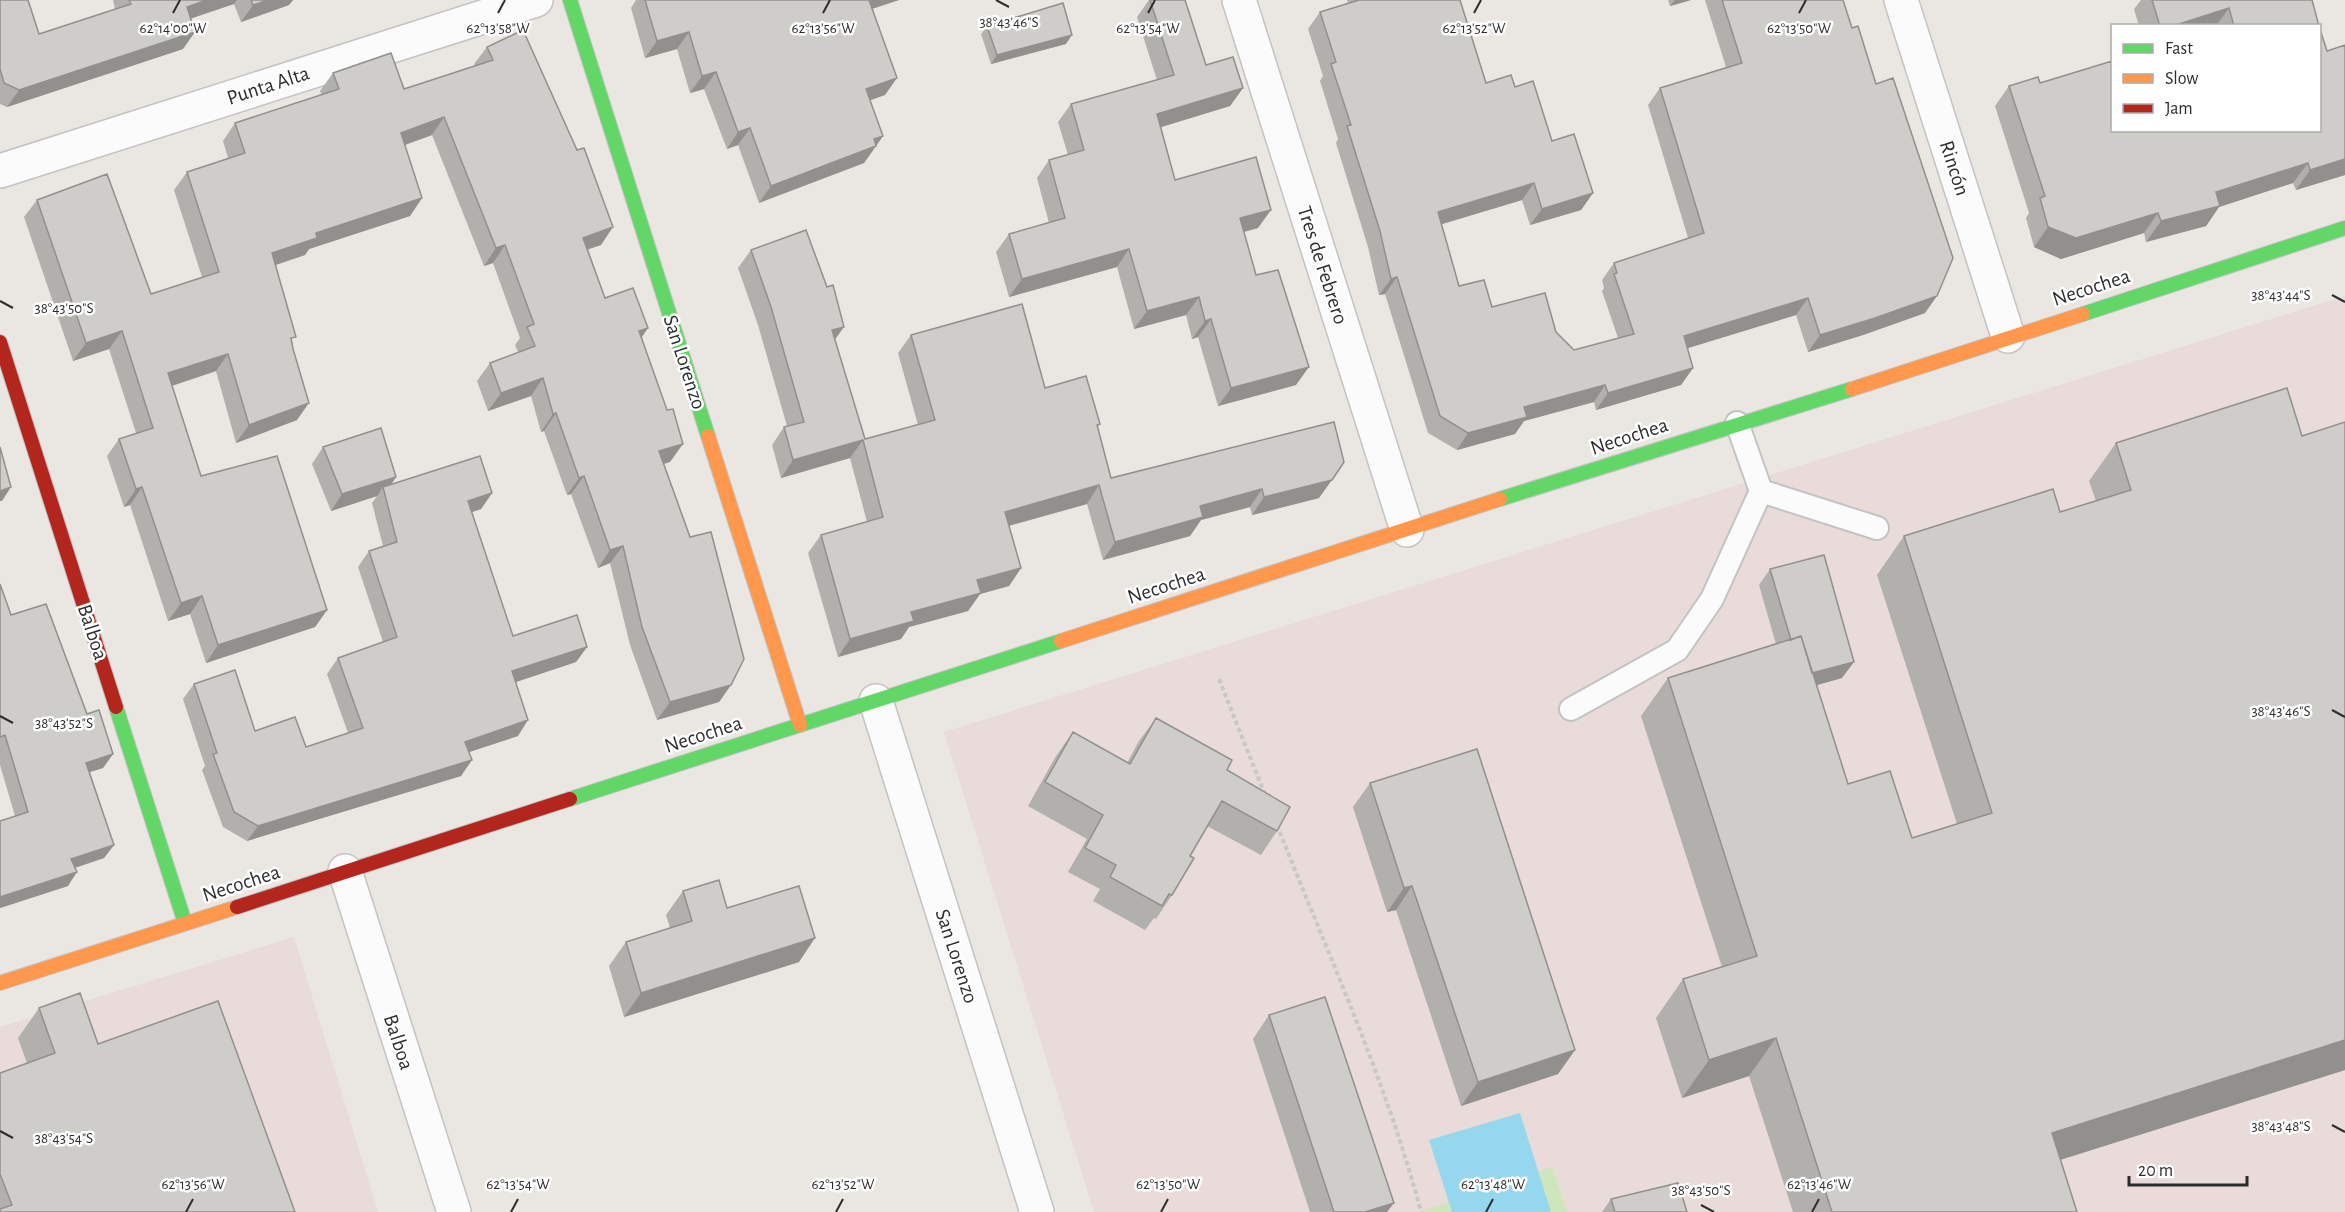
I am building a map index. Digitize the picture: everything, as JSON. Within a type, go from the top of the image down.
[{"type":"main road","name":"San Lorenzo","points":[[570,0],[800,725]]},
{"type":"main road","name":"Necochea","points":[[0,983],[1737,423],[1871,383],[2008,336],[2345,228]]},
{"type":"main road","name":"Balboa","points":[[0,342],[185,923]]},
{"type":"street","name":"Punta Alta","points":[[0,171],[536,0]]},
{"type":"street","name":"Tres de Febrero","points":[[1239,0],[1407,530]]},
{"type":"street","name":"Rincón","points":[[1901,0],[2008,336]]},
{"type":"street","name":"San Lorenzo","points":[[876,701],[1037,1212]]},
{"type":"street","name":"Balboa","points":[[345,871],[454,1212]]},
{"type":"lane","points":[[1571,709],[1677,650],[1712,599],[1761,491],[1737,423]]},
{"type":"lane","points":[[1761,491],[1877,528]]},
{"type":"path","points":[[1219,679],[1267,800]]},
{"type":"path","points":[[1276,822],[1363,1042],[1411,1176],[1421,1212]]},
{"type":"shaded area","points":[[2345,296],[2345,1212],[1094,1212],[944,732]]},
{"type":"shaded area","points":[[294,937],[378,1212],[0,1212],[0,1027]]},
{"type":"green space","points":[[1552,1167],[1567,1212],[1419,1212]]},
{"type":"water","points":[[1520,1113],[1551,1212],[1452,1212],[1429,1140]]},
{"type":"building","points":[[0,0],[28,0],[39,34],[131,4],[129,0],[207,0],[187,7],[195,32],[19,90],[4,83],[0,69]]},
{"type":"building","points":[[251,0],[268,0],[253,5]]},
{"type":"building","points":[[645,0],[869,0],[897,78],[866,89],[883,136],[874,139],[876,146],[771,186],[750,128],[738,132],[716,72],[702,76],[689,32],[657,41]]},
{"type":"building","points":[[1150,0],[1185,0],[1206,65],[1233,57],[1243,88],[1157,114],[1175,180],[1256,157],[1271,210],[1240,218],[1256,275],[1278,270],[1309,367],[1231,388],[1211,319],[1205,321],[1199,297],[1147,311],[1129,249],[1022,279],[1009,234],[1065,218],[1049,160],[1084,150],[1071,104],[1174,75]]},
{"type":"building","points":[[1359,0],[1460,0],[1486,83],[1511,75],[1515,87],[1533,81],[1552,141],[1574,134],[1593,193],[1542,209],[1534,183],[1438,212],[1459,286],[1484,280],[1492,307],[1545,293],[1556,332],[1574,350],[1634,334],[1614,274],[1617,273],[1614,263],[1704,233],[1660,88],[1742,63],[1722,0],[1843,0],[1852,28],[1858,26],[1876,84],[1893,78],[1953,258],[1937,296],[1820,335],[1808,298],[1684,336],[1693,368],[1608,393],[1605,385],[1524,407],[1527,417],[1468,433],[1440,416],[1397,277],[1391,279],[1380,231],[1347,126],[1351,125],[1331,64],[1336,62],[1320,12]]},
{"type":"building","points":[[2152,0],[2312,0],[2318,24],[2233,24],[2229,8],[2179,24],[2159,24]]},
{"type":"building","points":[[1063,3],[1072,35],[997,55],[987,26]]},
{"type":"building","points":[[523,30],[577,150],[584,148],[613,227],[583,238],[605,298],[633,288],[648,328],[639,331],[667,410],[673,409],[683,444],[659,451],[690,537],[711,532],[744,659],[731,685],[670,702],[642,627],[623,546],[610,550],[584,476],[579,478],[556,413],[553,414],[543,378],[501,393],[490,363],[535,346],[527,327],[534,324],[505,245],[496,248],[444,117],[401,133],[422,198],[316,233],[317,238],[272,253],[296,337],[291,338],[293,349],[309,403],[249,425],[228,354],[168,373],[201,476],[277,456],[327,610],[218,645],[202,596],[181,603],[142,487],[136,489],[119,439],[153,428],[122,331],[86,343],[37,200],[107,174],[151,294],[219,272],[187,172],[245,153],[235,123],[339,89],[333,73],[391,53],[404,89],[493,60],[487,47]]},
{"type":"building","points":[[2321,32],[2327,51],[2345,45],[2345,159],[2310,170],[2308,163],[2216,192],[2220,206],[2161,221],[2158,213],[2076,238],[2048,227],[2040,198],[2045,196],[2009,86],[2038,77],[2040,83],[2111,61],[2111,132],[2321,132]]},
{"type":"building","points":[[806,230],[827,287],[833,285],[844,327],[832,330],[865,439],[935,420],[911,335],[1022,304],[1045,388],[1086,376],[1100,424],[1097,425],[1111,478],[1334,422],[1344,462],[1332,480],[1264,497],[1262,489],[1200,506],[1203,517],[1115,542],[1099,485],[1005,512],[1021,568],[977,580],[981,593],[911,612],[914,621],[850,639],[821,535],[883,517],[863,440],[793,460],[784,427],[804,422],[771,307],[751,250]]},
{"type":"building","points":[[2287,388],[2302,436],[2345,422],[2345,1040],[2052,1133],[2077,1212],[1832,1212],[1776,1038],[1709,1060],[1683,979],[1757,956],[1668,678],[1801,636],[1848,784],[1890,771],[1912,838],[1992,813],[1904,536],[2053,489],[2060,512],[2131,490],[2116,443]]},
{"type":"building","points":[[381,428],[396,477],[342,494],[323,447]]},
{"type":"building","points":[[0,447],[11,487],[0,491]]},
{"type":"building","points":[[480,456],[492,493],[468,501],[513,636],[577,615],[587,647],[512,671],[528,720],[465,742],[472,760],[258,826],[234,812],[213,754],[217,753],[194,684],[235,670],[255,731],[295,717],[306,747],[363,728],[338,658],[397,637],[369,551],[397,542],[383,487]]},
{"type":"building","points":[[1824,555],[1854,662],[1812,673],[1801,636],[1791,640],[1770,569]]},
{"type":"building","points":[[0,584],[11,615],[46,604],[87,714],[99,710],[113,754],[86,763],[114,845],[71,859],[77,872],[0,897],[0,821],[28,812],[5,735],[0,737]]},
{"type":"building","points":[[1156,718],[1232,760],[1227,770],[1290,807],[1277,831],[1222,801],[1190,856],[1194,858],[1172,895],[1169,894],[1162,906],[1110,877],[1116,865],[1085,848],[1103,815],[1045,782],[1073,732],[1130,764]]},
{"type":"building","points":[[1477,749],[1575,1050],[1478,1082],[1412,886],[1404,888],[1370,783]]},
{"type":"building","points":[[719,880],[727,908],[799,886],[815,938],[641,993],[626,942],[692,921],[683,891]]},
{"type":"building","points":[[80,993],[98,1044],[218,1001],[295,1212],[0,1212],[0,1209],[12,1205],[0,1174],[0,1073],[55,1053],[39,1008]]},
{"type":"building","points":[[1325,997],[1394,1203],[1365,1212],[1334,1212],[1269,1015]]},
{"type":"building","points":[[1678,1183],[1687,1212],[1615,1212],[1611,1199]]},
{"type":"traffic: fast","points":[[570,0],[708,436]]},
{"type":"traffic: fast","points":[[2083,314],[2345,228]]},
{"type":"traffic: fast","points":[[1500,499],[1852,389]]},
{"type":"traffic: fast","points":[[570,799],[1061,641]]},
{"type":"traffic: fast","points":[[116,707],[185,923]]},
{"type":"traffic: slow","points":[[1852,389],[2083,314]]},
{"type":"traffic: slow","points":[[708,436],[800,725]]},
{"type":"traffic: slow","points":[[1061,641],[1500,499]]},
{"type":"traffic: slow","points":[[0,983],[237,907]]},
{"type":"traffic: jam","points":[[0,342],[116,707]]},
{"type":"traffic: jam","points":[[237,907],[570,799]]}]
